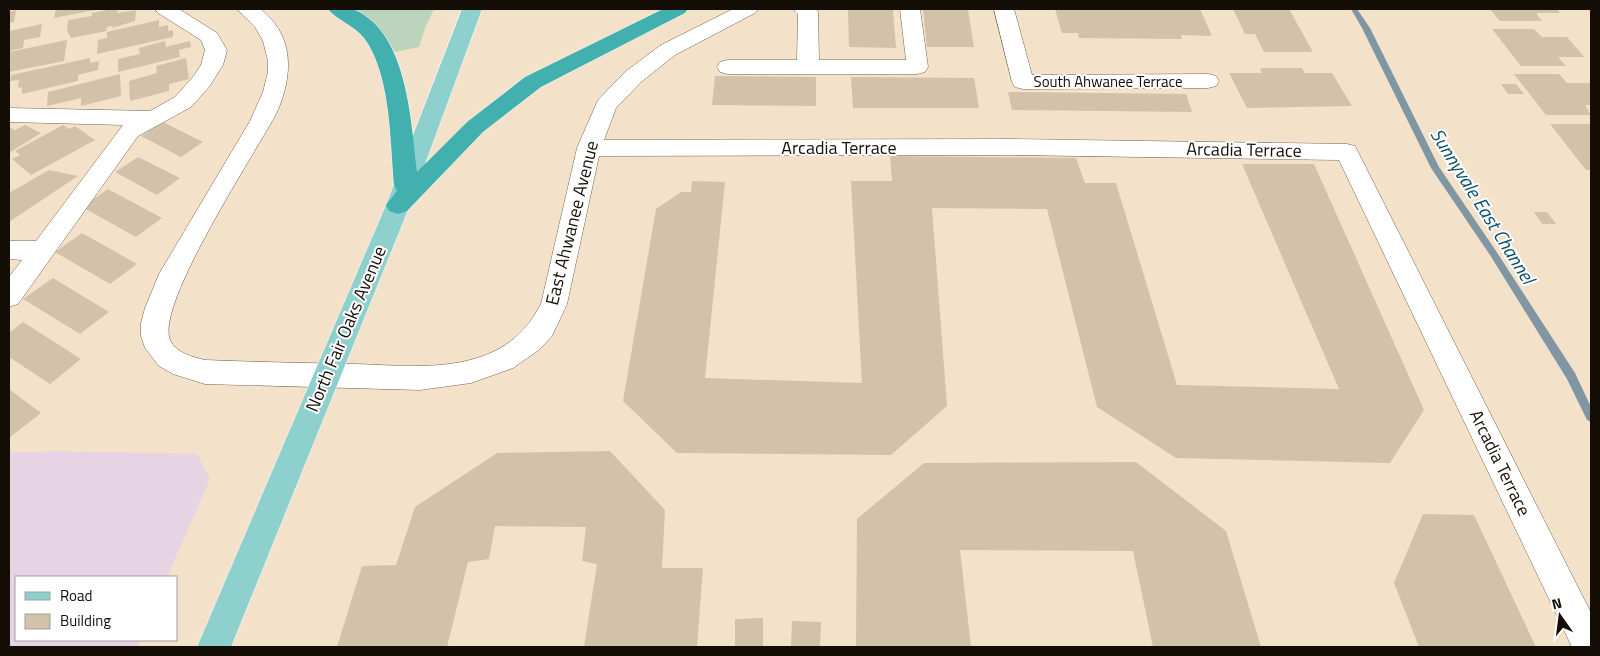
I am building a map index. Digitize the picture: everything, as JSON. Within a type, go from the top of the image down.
[{"type":"highway","points":[[338,9],[360,22],[370,32],[388,63],[402,195]]},
{"type":"highway","points":[[402,195],[475,127],[533,82],[678,9]]},
{"type":"main road","name":"North Fair Oaks Avenue","points":[[214,647],[402,195],[472,9]]},
{"type":"street","points":[[9,297],[130,131],[183,102],[201,82],[212,65],[216,50],[210,37],[165,9]]},
{"type":"street","name":"East Ahwanee Avenue","points":[[247,9],[257,14],[272,38],[278,59],[277,81],[270,102],[256,129],[172,274],[163,295],[154,327],[156,340],[164,355],[183,367],[204,372],[327,376],[447,376],[470,372],[525,347],[543,327],[554,304],[589,148],[606,105],[633,76],[668,50],[748,9]]},
{"type":"street","points":[[803,9],[808,12],[808,67]]},
{"type":"street","points":[[728,67],[917,67],[910,9]]},
{"type":"street","name":"South Ahwanee Terrace","points":[[1004,9],[1023,82],[1208,81]]},
{"type":"street","points":[[9,115],[153,118]]},
{"type":"street","name":"Arcadia Terrace","points":[[589,148],[1008,147],[1347,152],[1590,647]]},
{"type":"street","points":[[9,250],[42,251]]},
{"type":"shaded area","points":[[52,451],[197,454],[210,479],[167,576],[15,576],[15,641],[140,641],[137,647],[9,647],[9,453]]},
{"type":"green space","points":[[352,9],[434,9],[419,47],[395,52],[374,26]]},
{"type":"building","points":[[56,9],[95,9],[95,10],[54,18]]},
{"type":"building","points":[[118,9],[117,13],[136,10],[135,21],[112,28],[113,26],[107,27],[106,31],[71,38],[67,31],[68,20],[92,16],[92,13]]},
{"type":"building","points":[[1055,9],[1200,9],[1212,36],[1181,35],[1182,39],[1079,38],[1078,33],[1062,33]]},
{"type":"building","points":[[1233,9],[1289,9],[1313,52],[1264,52],[1255,34],[1245,34]]},
{"type":"building","points":[[1490,9],[1557,9],[1560,13],[1536,13],[1542,21],[1500,21]]},
{"type":"building","points":[[16,10],[14,22],[9,23],[9,12]]},
{"type":"building","points":[[848,10],[893,10],[896,48],[849,47]]},
{"type":"building","points":[[923,10],[968,10],[974,47],[927,47]]},
{"type":"building","points":[[159,20],[159,27],[168,25],[168,31],[173,30],[173,37],[97,54],[98,40],[107,38],[107,32]]},
{"type":"building","points":[[42,24],[40,37],[24,40],[23,48],[9,51],[9,31]]},
{"type":"building","points":[[1492,29],[1534,29],[1542,37],[1567,37],[1584,57],[1558,57],[1566,66],[1521,66]]},
{"type":"building","points":[[67,40],[64,61],[9,72],[9,52]]},
{"type":"building","points":[[165,41],[166,47],[190,41],[191,47],[179,50],[180,57],[118,72],[118,59],[140,54],[139,48]]},
{"type":"building","points":[[90,58],[90,63],[99,61],[98,70],[78,75],[78,81],[22,94],[22,87],[18,88],[19,80],[10,81],[11,75]]},
{"type":"building","points":[[186,58],[189,79],[169,84],[169,91],[130,101],[129,81],[157,73],[156,66]]},
{"type":"building","points":[[1260,68],[1302,68],[1305,73],[1332,73],[1352,106],[1247,108],[1229,73],[1262,73]]},
{"type":"building","points":[[120,74],[121,96],[81,106],[81,98],[47,106],[48,92]]},
{"type":"building","points":[[1514,74],[1559,74],[1567,83],[1591,83],[1591,105],[1585,105],[1591,115],[1546,115]]},
{"type":"building","points":[[715,76],[816,77],[816,106],[712,105]]},
{"type":"building","points":[[851,77],[974,78],[979,108],[853,108]]},
{"type":"building","points":[[1501,84],[1516,84],[1524,94],[1508,94]]},
{"type":"building","points":[[1008,92],[1186,94],[1192,112],[1012,110]]},
{"type":"building","points":[[163,122],[203,142],[181,157],[141,136]]},
{"type":"building","points":[[1550,124],[1591,124],[1591,170],[1586,170]]},
{"type":"building","points":[[25,125],[41,133],[9,153],[9,127],[15,130]]},
{"type":"building","points":[[63,125],[69,129],[75,126],[95,140],[31,175],[12,159],[20,155],[15,151]]},
{"type":"building","points":[[890,156],[1076,158],[1085,183],[1116,183],[1177,385],[1339,389],[1242,164],[1314,164],[1424,410],[1390,463],[1176,458],[1097,407],[1047,209],[932,208],[947,406],[891,455],[677,453],[623,401],[656,209],[681,192],[691,192],[692,181],[725,182],[705,378],[862,383],[851,181],[892,181]]},
{"type":"building","points":[[138,157],[180,178],[157,195],[115,172]]},
{"type":"building","points":[[49,170],[78,176],[9,222],[9,193]]},
{"type":"building","points":[[108,189],[162,218],[136,237],[82,207]]},
{"type":"building","points":[[1534,212],[1547,212],[1556,224],[1542,224]]},
{"type":"building","points":[[82,233],[137,264],[110,284],[55,252]]},
{"type":"building","points":[[53,278],[109,312],[80,334],[23,299]]},
{"type":"building","points":[[23,322],[81,359],[50,384],[9,357],[9,333]]},
{"type":"building","points":[[9,389],[41,413],[9,438]]},
{"type":"building","points":[[610,451],[665,510],[662,568],[703,568],[697,647],[584,647],[597,564],[582,561],[586,527],[495,526],[489,559],[468,562],[447,647],[337,647],[362,566],[396,565],[415,507],[497,453]]},
{"type":"building","points":[[1136,462],[1226,531],[1261,647],[1153,647],[1133,551],[960,550],[971,647],[856,647],[857,519],[924,463]]},
{"type":"building","points":[[1423,514],[1474,515],[1536,647],[1419,647],[1394,583]]},
{"type":"building","points":[[763,618],[763,647],[735,647],[735,619]]},
{"type":"building","points":[[792,621],[821,622],[820,647],[791,647]]},
{"type":"waterway","name":"Sunnyvale East Channel","points":[[1354,9],[1366,28],[1435,168],[1493,253],[1571,376],[1591,417]]}]
